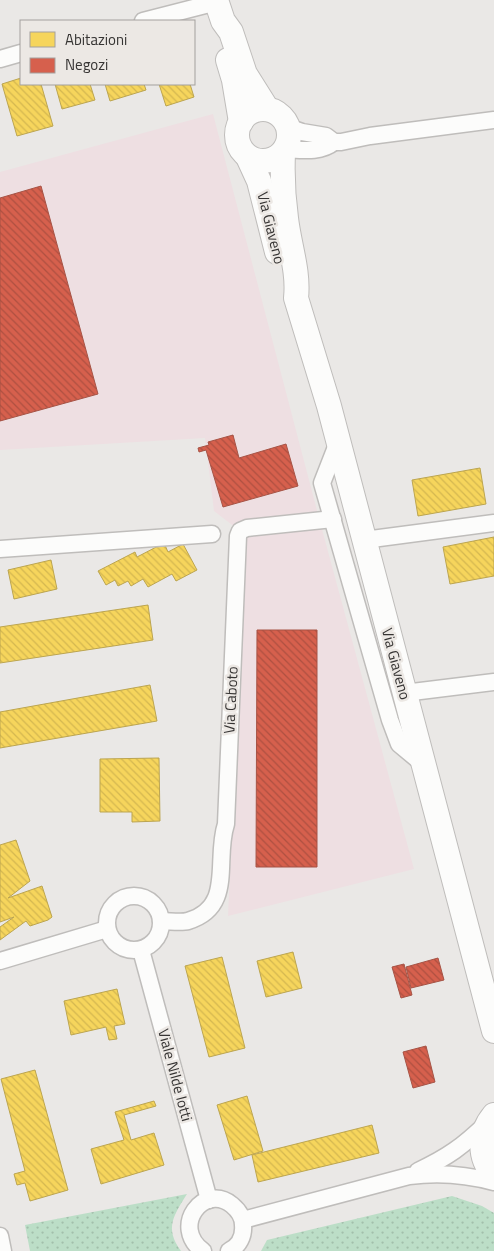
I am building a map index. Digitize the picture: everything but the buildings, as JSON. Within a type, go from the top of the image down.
[{"type":"main road","points":[[219,8],[245,74],[267,109]]},
{"type":"main road","points":[[219,8],[220,33],[234,80],[241,122]]},
{"type":"main road","points":[[258,109],[267,109],[281,116],[286,143],[277,158],[266,162],[248,157],[242,150],[237,134],[241,122],[251,112],[258,109]]},
{"type":"main road","name":"Via Giaveno","points":[[286,143],[282,182],[286,220],[298,283],[296,298],[338,442],[494,1031]]},
{"type":"main road","name":"Via Giaveno","points":[[248,157],[259,181],[285,285],[296,298]]},
{"type":"main road","points":[[492,1113],[482,1138],[482,1149],[489,1170],[494,1175]]},
{"type":"street","points":[[149,20],[219,8]]},
{"type":"street","points":[[0,59],[20,53]]},
{"type":"street","points":[[286,143],[304,150],[328,147],[334,142],[494,120]]},
{"type":"street","points":[[286,143],[302,132],[326,136],[334,142]]},
{"type":"street","points":[[338,442],[322,483],[393,728],[399,744],[423,764]]},
{"type":"street","name":"Via Caboto","points":[[161,921],[187,922],[209,912],[220,890],[222,836],[226,824],[238,536],[240,531],[247,528],[333,518]]},
{"type":"street","points":[[364,540],[494,523]]},
{"type":"street","points":[[0,548],[212,534]]},
{"type":"street","points":[[404,693],[494,682]]},
{"type":"street","points":[[127,896],[139,896],[150,901],[158,910],[161,921],[159,934],[156,939],[152,944],[141,950],[128,950],[117,945],[107,929],[107,917],[112,906],[127,896]]},
{"type":"street","points":[[0,962],[107,929]]},
{"type":"street","name":"Viale Nilde Iotti","points":[[141,950],[209,1200]]},
{"type":"street","points":[[409,1176],[452,1154],[465,1145],[492,1113]]},
{"type":"street","points":[[243,1220],[409,1176],[432,1173],[456,1174],[470,1175],[494,1182]]},
{"type":"street","points":[[203,1251],[192,1240],[188,1226],[191,1215],[195,1209],[209,1200],[218,1199],[236,1208],[243,1220],[241,1239],[230,1251]]},
{"type":"street","points":[[0,1236],[3,1251]]},
{"type":"shaded area","points":[[213,114],[320,522],[414,869],[228,916],[231,849],[229,749],[240,531],[214,511],[205,438],[0,450],[0,172]]},
{"type":"green space","points":[[187,1194],[175,1215],[172,1228],[176,1243],[181,1251],[30,1251],[25,1225]]},
{"type":"green space","points":[[452,1196],[482,1206],[494,1213],[494,1251],[261,1251],[267,1240]]}]
